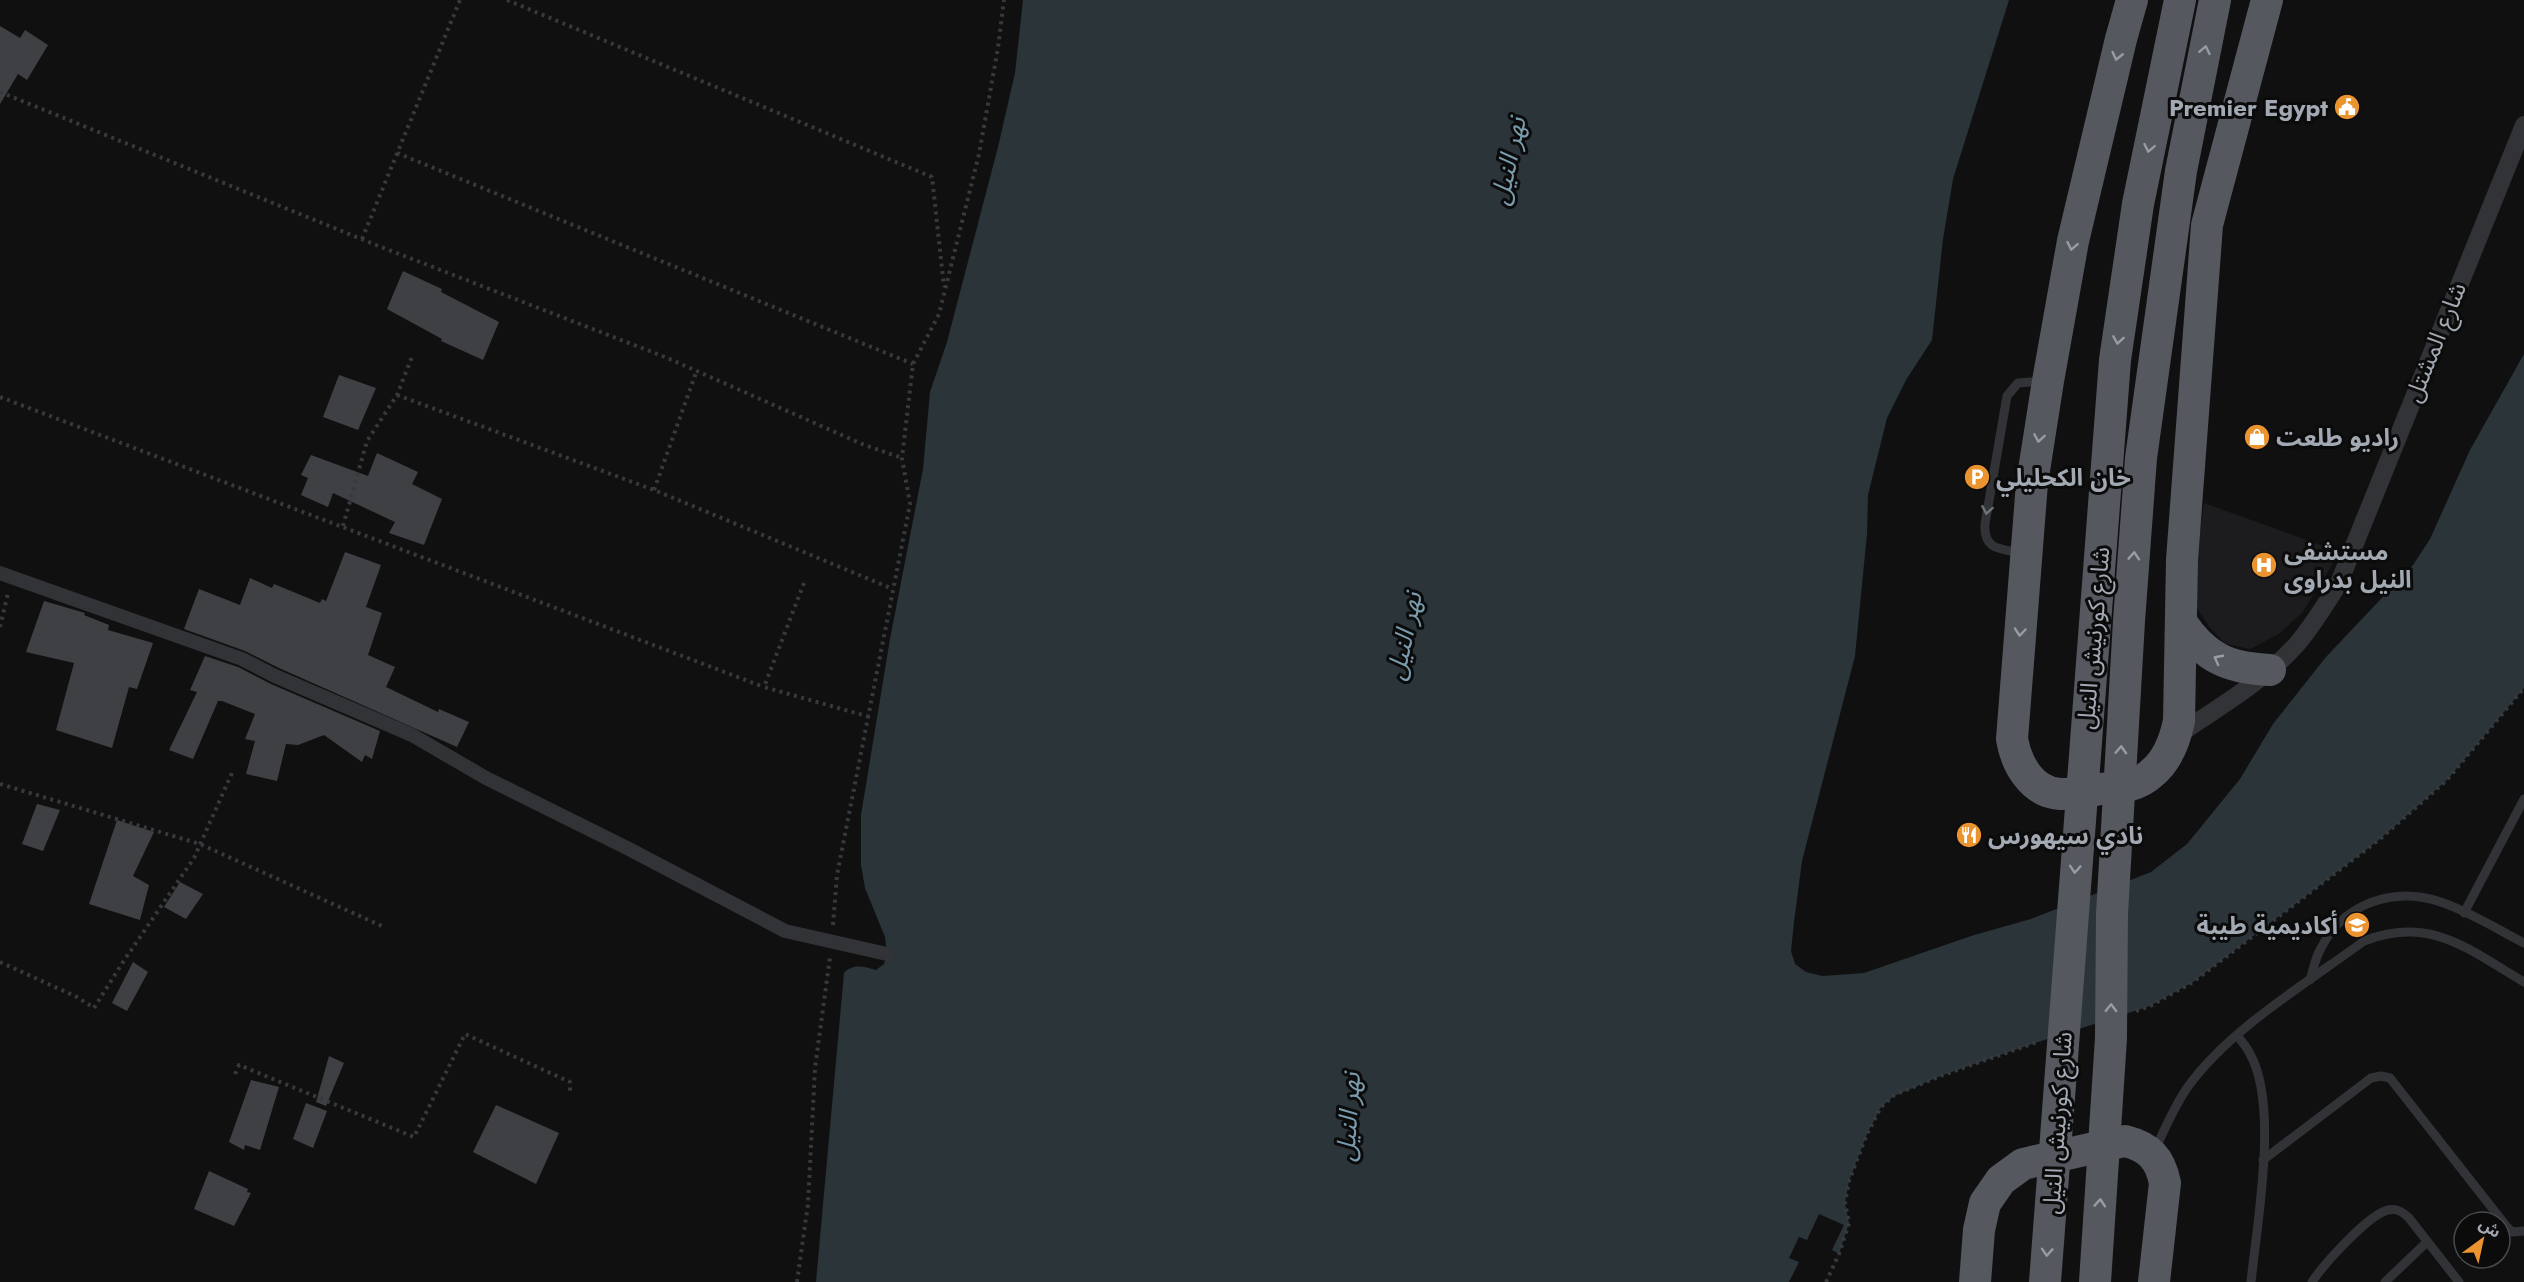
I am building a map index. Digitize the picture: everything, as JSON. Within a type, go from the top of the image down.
[{"type":"highway","points":[[2132,0],[2073,241],[2032,483],[2012,739],[2019,764],[2026,775],[2036,784],[2059,794],[2136,785],[2160,765],[2175,737],[2179,721],[2182,560],[2206,225],[2267,0]]},
{"type":"highway","name":"شارع كورنيش النيل","points":[[2045,1282],[2115,360],[2138,204],[2180,0]]},
{"type":"highway","name":"شارع كورنيش النيل","points":[[2095,1282],[2111,1038],[2113,902],[2141,458],[2181,171],[2215,0]]},
{"type":"highway","points":[[2181,622],[2193,640],[2209,654],[2228,664],[2248,669],[2270,670]]},
{"type":"highway","points":[[1975,1282],[1979,1230],[1985,1203],[2001,1180],[2023,1164],[2125,1141],[2141,1145],[2153,1154],[2162,1167],[2165,1183],[2154,1282]]},
{"type":"street","name":"شارع المشتل","points":[[2175,737],[2270,670],[2308,630],[2339,583],[2524,125]]},
{"type":"street","points":[[6,575],[242,659],[275,676],[412,735],[486,778],[629,849],[785,931],[887,954]]},
{"type":"lane","points":[[2026,553],[1995,548],[1988,542],[1984,533],[1985,524],[2007,396],[2018,383],[2048,381]]},
{"type":"lane","points":[[2464,913],[2524,799]]},
{"type":"lane","points":[[2310,980],[2320,950],[2337,924],[2363,904],[2388,898],[2415,897],[2440,902],[2524,943]]},
{"type":"lane","points":[[2153,1154],[2168,1120],[2187,1088],[2210,1060],[2237,1035],[2364,941],[2384,933],[2405,930],[2426,932],[2447,939],[2486,958],[2524,982]]},
{"type":"lane","points":[[2237,1035],[2251,1055],[2261,1089],[2265,1124],[2251,1282]]},
{"type":"lane","points":[[2263,1160],[2371,1078],[2380,1076],[2390,1078],[2507,1227],[2512,1232],[2524,1232]]},
{"type":"lane","points":[[2312,1282],[2334,1254],[2381,1212],[2391,1209],[2401,1211],[2459,1282]]},
{"type":"lane","points":[[2385,1282],[2427,1242]]},
{"type":"path","points":[[362,239],[460,0]]},
{"type":"path","points":[[507,0],[932,177],[945,291]]},
{"type":"path","points":[[797,1282],[808,1204],[815,1068],[837,875],[870,717],[910,504],[902,458],[914,364],[939,314],[979,154],[1004,0]]},
{"type":"path","points":[[0,92],[362,239],[697,370],[862,444],[902,458]]},
{"type":"path","points":[[397,153],[914,364]]},
{"type":"path","points":[[343,526],[367,441],[397,395],[413,354]]},
{"type":"path","points":[[654,490],[697,370]]},
{"type":"path","points":[[397,395],[654,490],[893,590]]},
{"type":"path","points":[[0,397],[764,687],[870,717]]},
{"type":"path","points":[[0,627],[6,575]]},
{"type":"path","points":[[764,687],[804,584]]},
{"type":"path","points":[[2128,1013],[2150,1006],[2193,982],[2380,839],[2447,780],[2524,688]]},
{"type":"path","points":[[0,962],[77,997],[94,1008],[194,858],[232,773]]},
{"type":"path","points":[[0,784],[200,844],[384,927]]},
{"type":"path","points":[[236,1074],[239,1065],[414,1137],[465,1034],[570,1082],[570,1091]]},
{"type":"path","points":[[1826,1282],[1839,1254],[1849,1223],[1845,1203],[1849,1181],[1867,1134],[1881,1107],[1894,1095],[1943,1074],[2048,1038]]},
{"type":"shaded area","name":"مستشفى النيل بدراوى","points":[[2204,503],[2340,552],[2302,613],[2279,634],[2250,649],[2226,644],[2210,628],[2195,605],[2194,579]]},
{"type":"water","name":"نهر النيل","points":[[1023,0],[2009,0],[1953,179],[1943,239],[1932,340],[1906,380],[1887,418],[1868,495],[1867,534],[1855,656],[1802,861],[1794,922],[1791,951],[1795,964],[1806,972],[1822,976],[1864,973],[1974,935],[2031,919],[2151,872],[2187,844],[2240,779],[2273,724],[2326,657],[2413,565],[2430,539],[2470,450],[2524,354],[2524,688],[2447,780],[2380,839],[2193,982],[2150,1006],[1943,1075],[1894,1096],[1881,1107],[1867,1134],[1849,1181],[1845,1203],[1849,1223],[1839,1254],[1826,1282],[816,1282],[844,973],[855,967],[876,970],[884,964],[887,954],[885,937],[865,888],[861,865],[861,815],[890,639],[923,469],[930,392],[947,342],[998,147],[1015,73]]},
{"type":"pier","points":[[1819,1214],[1844,1225],[1832,1250],[1839,1254],[1826,1282],[1789,1282],[1799,1262],[1789,1258],[1799,1237],[1807,1240]]},
{"type":"building","points":[[0,26],[20,38],[25,30],[48,45],[27,80],[18,74],[0,104]]},
{"type":"building","points":[[403,271],[442,289],[441,292],[499,322],[483,360],[441,341],[442,339],[387,309]]},
{"type":"building","points":[[339,375],[376,388],[358,430],[323,417]]},
{"type":"building","points":[[377,453],[418,472],[412,484],[442,499],[424,545],[389,533],[395,522],[333,493],[328,507],[301,495],[308,478],[301,475],[311,455],[368,476]]},
{"type":"building","points":[[345,552],[381,565],[366,607],[382,613],[368,655],[395,667],[386,687],[438,712],[439,709],[469,722],[457,747],[245,651],[184,629],[199,589],[240,605],[250,578],[272,588],[274,584],[320,603],[322,599],[326,601]]},
{"type":"building","points":[[44,601],[85,613],[84,615],[109,625],[108,630],[153,643],[137,689],[129,687],[112,748],[56,730],[74,663],[26,652]]},
{"type":"building","points":[[205,656],[238,667],[271,684],[380,731],[372,759],[365,755],[362,762],[324,735],[298,745],[286,744],[277,781],[246,774],[255,741],[245,739],[255,714],[222,701],[218,701],[193,759],[169,750],[197,692],[190,690]]},
{"type":"building","points":[[37,804],[60,810],[43,851],[22,844]]},
{"type":"building","points":[[117,820],[154,832],[133,876],[149,885],[140,920],[89,904]]},
{"type":"building","points":[[180,882],[203,894],[186,919],[164,907]]},
{"type":"building","points":[[133,962],[148,972],[127,1011],[112,1003]]},
{"type":"building","points":[[329,1056],[344,1063],[326,1106],[316,1102]]},
{"type":"building","points":[[251,1080],[279,1087],[260,1150],[245,1145],[244,1150],[229,1142]]},
{"type":"building","points":[[306,1103],[327,1111],[313,1148],[293,1139]]},
{"type":"building","points":[[496,1105],[559,1133],[536,1184],[473,1152]]},
{"type":"building","points":[[209,1171],[248,1189],[247,1192],[251,1193],[234,1226],[194,1209]]},
{"type":"place","name":"Premier Egypt","points":[[2347,107]]},
{"type":"place","name":"راديو طلعت","points":[[2257,437]]},
{"type":"place","name":"خان الكحليلي","points":[[1977,477]]},
{"type":"place","name":"مستشفى النيل بدراوى","points":[[2264,565]]},
{"type":"place","name":"نادي سيهورس","points":[[1969,835]]},
{"type":"place","name":"أكاديمية طيبة","points":[[2357,925]]}]
